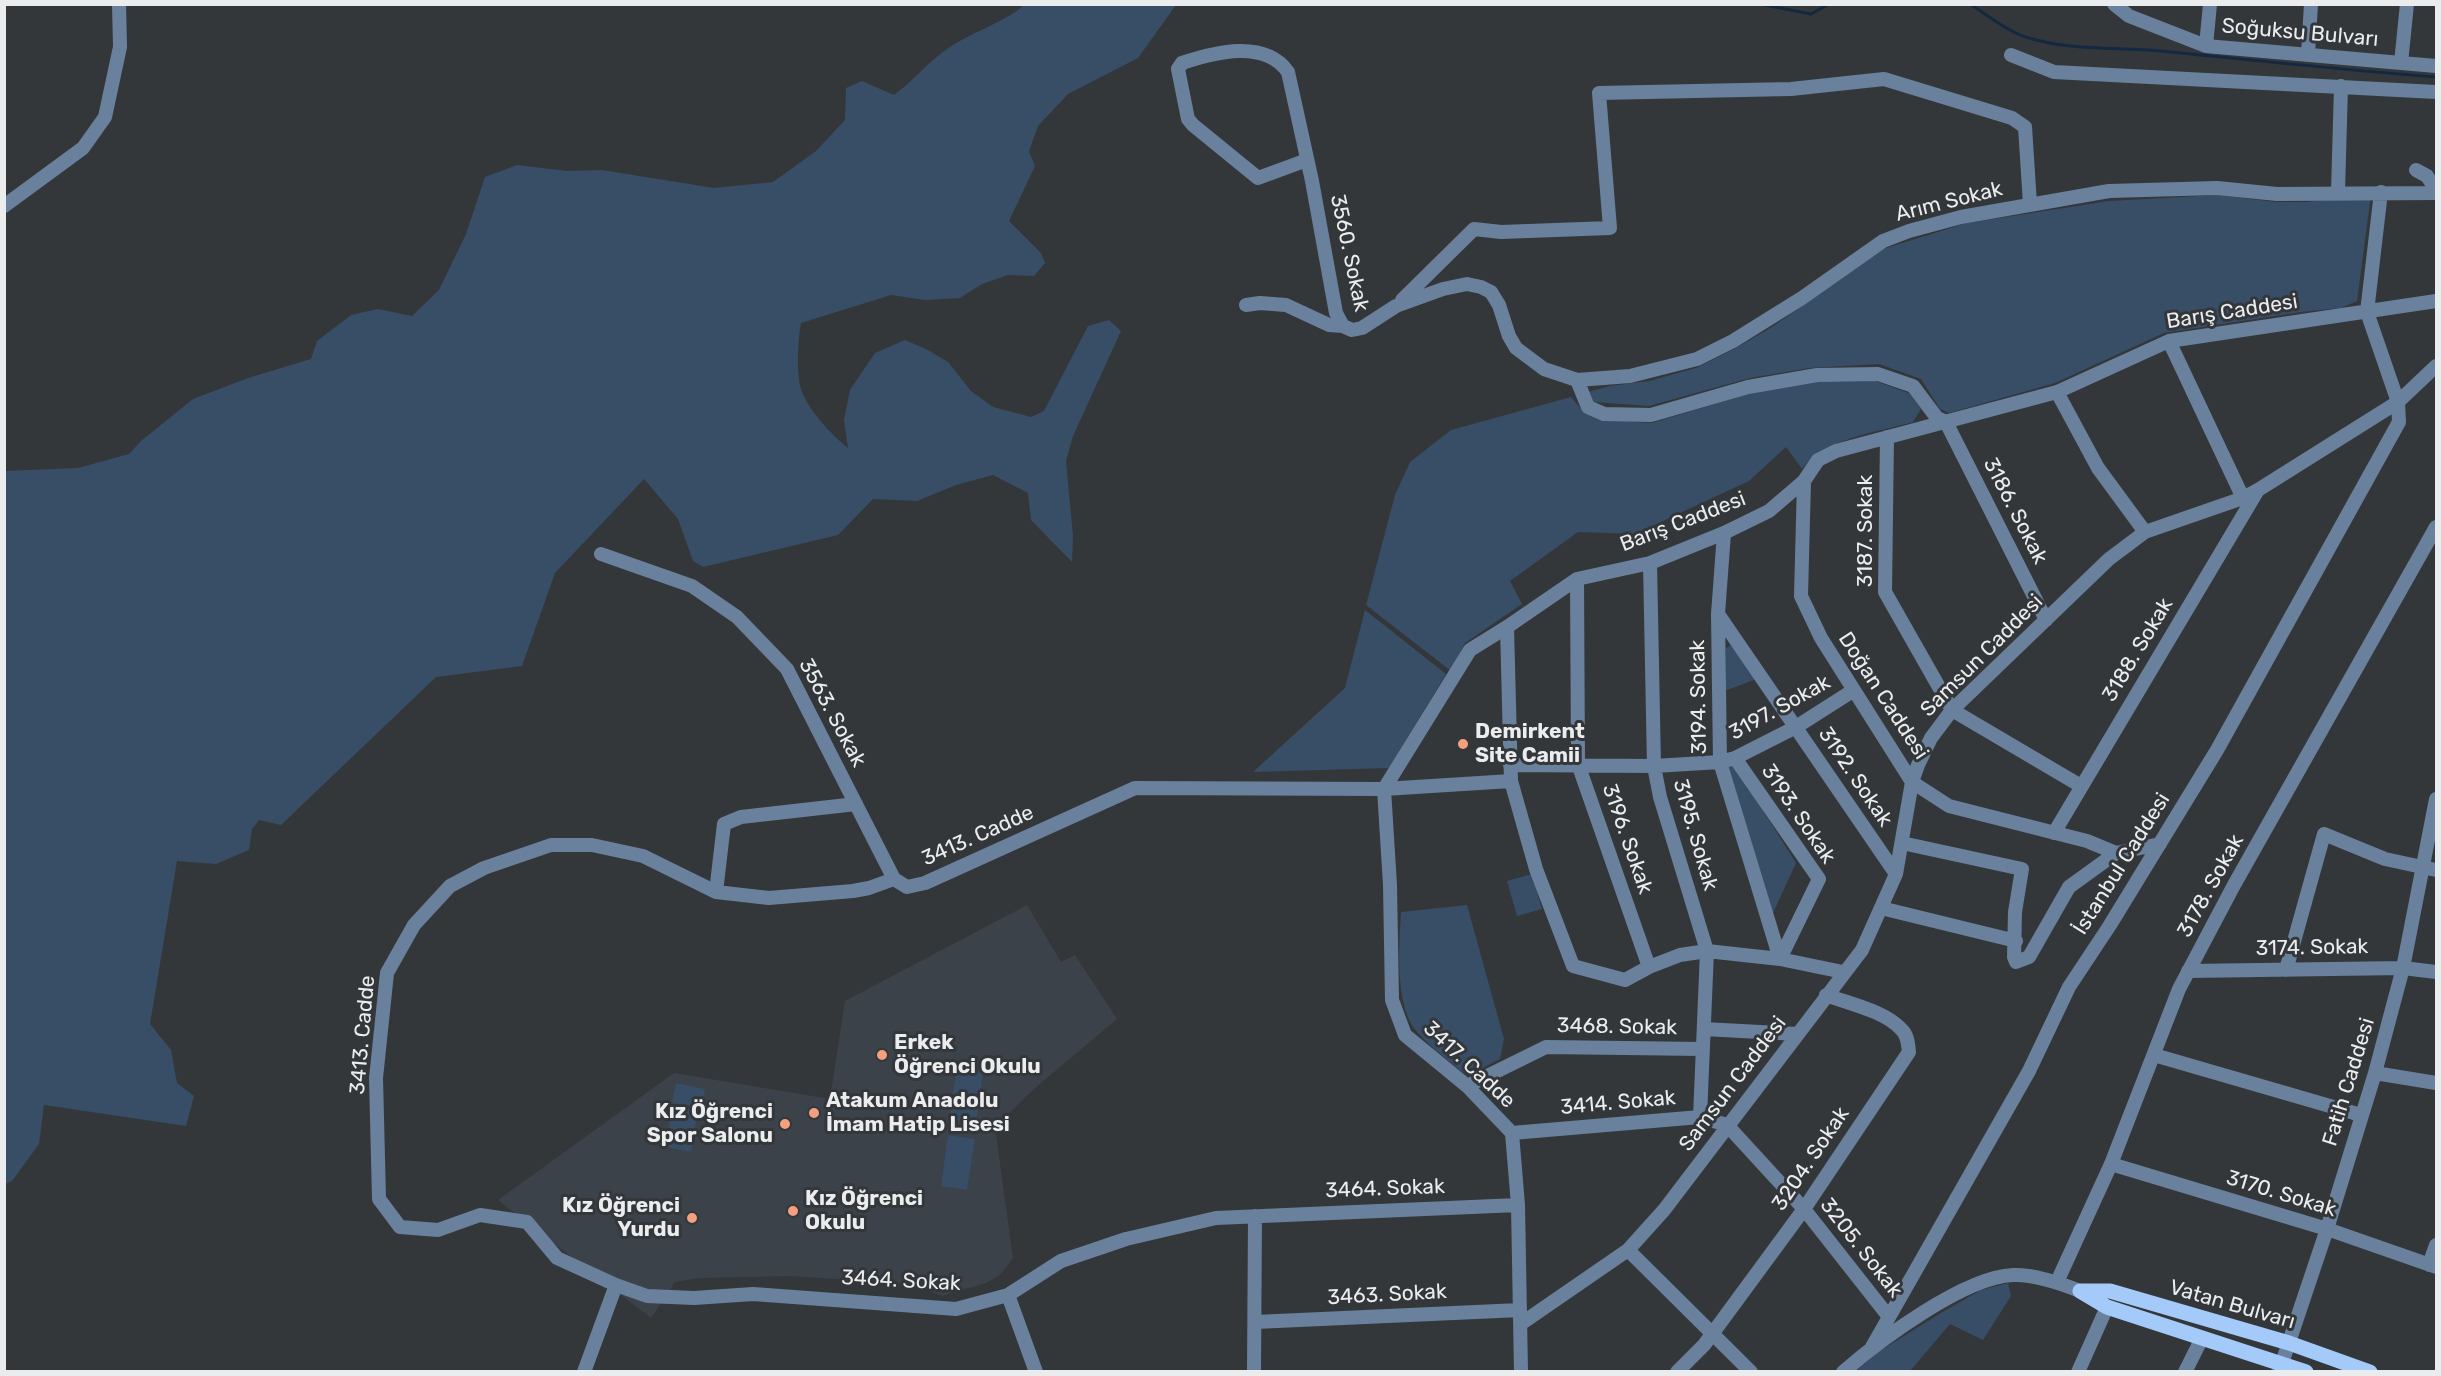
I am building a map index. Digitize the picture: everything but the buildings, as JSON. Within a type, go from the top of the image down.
[{"type":"main road","name":"Vatan Bulvarı","points":[[2080,1292],[2110,1291],[2289,1343],[2370,1371]]},
{"type":"main road","name":"Vatan Bulvarı","points":[[2080,1292],[2107,1307],[2281,1367],[2306,1371]]},
{"type":"street","points":[[4,206],[83,148],[105,117],[120,47],[119,4]]},
{"type":"street","name":"Soğuksu Bulvarı","points":[[2114,4],[2206,46],[2436,66]]},
{"type":"street","points":[[2206,46],[2210,4]]},
{"type":"street","points":[[2308,54],[2311,4]]},
{"type":"street","points":[[2401,63],[2407,4]]},
{"type":"street","name":"3560. Sokak","points":[[1307,160],[1258,178],[1188,119],[1178,69],[1182,63],[1230,52],[1252,51],[1269,54],[1281,61],[1288,72],[1293,86],[1336,312],[1343,326]]},
{"type":"street","points":[[2011,56],[2054,72],[2436,92]]},
{"type":"street","points":[[1343,326],[1352,330],[1362,328],[1396,306],[1474,229],[1501,232],[1610,228],[1599,93],[1791,89],[1884,79],[2012,118],[2025,127],[2030,204]]},
{"type":"street","points":[[2338,192],[2341,86]]},
{"type":"street","points":[[2416,170],[2427,176],[2436,192]]},
{"type":"street","name":"Arım Sokak","points":[[1396,306],[1443,289],[1467,285],[1481,287],[1491,292],[1499,305],[1509,336],[1516,348],[1544,369],[1577,380],[1630,376],[1697,359],[1733,341],[1802,298],[1883,241],[1909,231],[1961,217],[2109,191],[2217,188],[2277,194],[2436,192]]},
{"type":"street","points":[[2381,192],[2367,312],[2398,402]]},
{"type":"street","name":"Barış Caddesi","points":[[1384,789],[1470,650],[1577,579],[1650,562],[1724,533],[1769,511],[1804,482],[1818,460],[1836,451],[2057,392],[2169,341],[2436,300]]},
{"type":"street","name":"3560. Sokak","points":[[1246,305],[1286,304],[1329,325],[1343,326]]},
{"type":"street","points":[[2169,341],[2243,498]]},
{"type":"street","name":"Samsun Caddesi","points":[[1521,1317],[1628,1250],[1664,1210],[1862,950],[1896,874],[1912,782],[1931,738],[1952,710],[2109,558],[2145,532],[2243,498],[2258,490],[2398,402],[2436,366]]},
{"type":"street","points":[[1577,380],[1588,407],[1604,414],[1651,415],[1748,387],[1817,375],[1878,374],[1913,387],[1937,418],[1946,422]]},
{"type":"street","points":[[2057,392],[2098,468],[2145,532]]},
{"type":"street","name":"İstanbul Caddesi","points":[[1872,1347],[2029,1071],[2069,987],[2217,750],[2370,477],[2399,422],[2398,402]]},
{"type":"street","points":[[1917,429],[1925,420],[1929,409]]},
{"type":"street","name":"3186. Sokak","points":[[1946,422],[2046,620]]},
{"type":"street","name":"3187. Sokak","points":[[1887,437],[1885,592],[1952,710],[2081,786]]},
{"type":"street","name":"Doğan Caddesi","points":[[1804,482],[1802,596],[1821,638],[1912,782],[1949,806],[2086,841],[2116,854]]},
{"type":"street","name":"3188. Sokak","points":[[2054,833],[2258,490]]},
{"type":"street","name":"3178. Sokak","points":[[2057,1282],[2111,1164],[2188,971],[2436,527]]},
{"type":"street","name":"3194. Sokak","points":[[1724,533],[1718,614],[1720,762],[1780,959]]},
{"type":"street","name":"3563. Sokak","points":[[601,554],[692,586],[737,616],[787,669],[894,879]]},
{"type":"street","name":"3195. Sokak","points":[[1650,562],[1654,766],[1660,797],[1707,951],[1700,1117]]},
{"type":"street","name":"3196. Sokak","points":[[1577,579],[1578,764],[1649,967]]},
{"type":"street","name":"3192. Sokak","points":[[1718,614],[1896,874]]},
{"type":"street","points":[[1507,627],[1511,781],[1536,869],[1573,966],[1625,980],[1649,967],[1680,955],[1707,951],[1780,959],[1843,972]]},
{"type":"street","name":"3197. Sokak","points":[[1509,765],[1654,766],[1720,762],[1735,758],[1796,727],[1854,690]]},
{"type":"street","name":"3193. Sokak","points":[[1735,758],[1819,879],[1780,959]]},
{"type":"street","name":"3413. Cadde","points":[[400,1227],[380,1199],[376,1078],[387,973],[414,925],[450,886],[484,868],[551,845],[592,845],[643,856],[716,892],[769,898],[794,898],[825,892],[869,888],[894,879],[908,887],[925,883],[1135,788],[1384,789],[1511,781]]},
{"type":"street","name":"3417. Cadde","points":[[1384,789],[1390,885],[1392,1000],[1405,1035],[1467,1086],[1512,1133],[1518,1205],[1521,1371]]},
{"type":"street","name":"Fatih Caddesi","points":[[2281,1367],[2375,1073],[2403,968],[2411,921],[2431,868],[2436,800]]},
{"type":"street","points":[[716,892],[724,824],[741,817],[856,804]]},
{"type":"street","points":[[2286,970],[2324,834],[2385,860],[2431,868]]},
{"type":"street","points":[[1902,843],[2022,869],[2015,912],[2014,957],[2016,962],[2029,957],[2069,887],[2116,854],[2160,844]]},
{"type":"street","points":[[1881,908],[2016,941]]},
{"type":"street","name":"3174. Sokak","points":[[2188,971],[2403,968],[2436,972]]},
{"type":"street","name":"3204. Sokak","points":[[1677,1371],[1704,1345],[1804,1209],[1909,1052],[1908,1040],[1902,1030],[1882,1016],[1826,995]]},
{"type":"street","points":[[1704,1029],[1797,1034]]},
{"type":"street","name":"3468. Sokak","points":[[1467,1086],[1546,1047],[1703,1049]]},
{"type":"street","points":[[2154,1055],[2361,1114]]},
{"type":"street","points":[[2375,1073],[2436,1083]]},
{"type":"street","name":"3414. Sokak","points":[[1512,1133],[1700,1117],[1727,1125]]},
{"type":"street","name":"3205. Sokak","points":[[1727,1125],[1804,1209],[1889,1317]]},
{"type":"street","name":"3170. Sokak","points":[[2111,1164],[2327,1229],[2433,1266]]},
{"type":"street","name":"3464. Sokak","points":[[400,1227],[438,1230],[480,1215],[527,1222],[557,1258],[616,1285],[647,1296],[694,1298],[753,1294],[956,1309],[1008,1295],[1061,1261],[1126,1239],[1216,1218],[1518,1205]]},
{"type":"street","points":[[1254,1371],[1255,1216]]},
{"type":"street","points":[[2433,1266],[2436,1245]]},
{"type":"street","points":[[1628,1250],[1750,1371]]},
{"type":"street","name":"Vatan Bulvarı","points":[[1843,1371],[1872,1347],[1937,1305],[1976,1285],[2014,1275],[2057,1282],[2080,1292]]},
{"type":"street","points":[[584,1371],[616,1285]]},
{"type":"street","points":[[1008,1295],[1036,1371]]},
{"type":"street","points":[[2078,1371],[2107,1307]]},
{"type":"street","name":"3463. Sokak","points":[[1255,1322],[1521,1317]]},
{"type":"street","points":[[2185,1371],[2202,1338]]},
{"type":"shaded area","points":[[1024,5],[1176,5],[1138,58],[1068,94],[1038,126],[1029,151],[1035,166],[1009,221],[1041,253],[1045,263],[1034,276],[1008,275],[982,284],[960,298],[925,300],[891,295],[801,323],[798,374],[804,397],[814,413],[848,448],[844,420],[850,390],[875,353],[905,340],[948,362],[971,391],[993,407],[1031,417],[1044,411],[1088,326],[1109,320],[1121,331],[1073,436],[1066,461],[1073,536],[1072,562],[1031,520],[1028,493],[993,475],[956,485],[917,501],[873,499],[838,535],[703,567],[693,561],[678,519],[644,479],[555,573],[522,666],[436,677],[281,825],[259,820],[252,829],[249,850],[216,864],[177,861],[150,1024],[171,1050],[177,1083],[194,1096],[186,1126],[44,1105],[39,1144],[12,1181],[5,1184],[5,471],[78,468],[129,454],[141,441],[193,399],[248,378],[311,359],[317,341],[351,315],[378,309],[412,316],[439,290],[466,234],[485,177],[517,165],[567,171],[602,170],[714,188],[773,182],[816,151],[845,120],[846,88],[862,81],[894,95],[947,49],[1006,18]]},
{"type":"shaded area","points":[[2218,195],[2276,202],[2306,202],[2371,195],[2357,301],[2341,308],[2164,333],[2055,383],[1949,413],[1940,409],[1921,379],[1879,364],[1810,368],[1750,378],[1649,406],[1594,402],[1588,392],[1610,386],[1649,381],[1696,368],[1772,327],[1883,249],[1967,223],[2109,201]]},
{"type":"shaded area","points":[[1817,380],[1872,380],[1909,393],[1921,409],[1913,422],[1838,443],[1812,458],[1802,469],[1786,447],[1749,481],[1635,534],[1578,532],[1510,581],[1522,604],[1465,643],[1451,671],[1366,605],[1395,495],[1410,462],[1451,430],[1571,397],[1582,410],[1601,419],[1652,423],[1748,394]]},
{"type":"shaded area","points":[[1365,610],[1446,674],[1389,768],[1253,772],[1345,688]]},
{"type":"shaded area","points":[[1733,644],[1756,679],[1725,691],[1726,648]]},
{"type":"shaded area","points":[[1734,765],[1796,863],[1773,913],[1728,766]]},
{"type":"shaded area","points":[[1532,874],[1542,909],[1517,916],[1507,881]]},
{"type":"shaded area","name":"Atakum Anadolu İmam Hatip Lisesi","points":[[1027,905],[1061,962],[1075,955],[1117,1019],[1034,1089],[995,1127],[1013,1258],[1000,1275],[986,1283],[942,1296],[912,1284],[790,1276],[700,1278],[675,1282],[651,1318],[498,1200],[674,1073],[830,1099],[845,1001]]},
{"type":"shaded area","points":[[1467,905],[1504,1039],[1500,1059],[1467,1076],[1429,1044],[1410,1022],[1402,992],[1399,958],[1401,912]]},
{"type":"shaded area","points":[[957,1068],[983,1072],[976,1123],[949,1119]]},
{"type":"shaded area","points":[[676,1083],[705,1089],[702,1108],[672,1103]]},
{"type":"shaded area","points":[[672,1105],[698,1110],[691,1152],[666,1147]]},
{"type":"shaded area","points":[[948,1135],[975,1139],[967,1190],[941,1186]]},
{"type":"shaded area","points":[[2008,1283],[2011,1296],[1983,1340],[1950,1324],[1910,1371],[1855,1372],[1878,1352],[1941,1313],[1981,1290]]},
{"type":"waterway","points":[[1760,4],[1811,14],[1829,4]]},
{"type":"waterway","points":[[1970,4],[2006,28],[2021,35],[2061,45],[2160,51],[2436,77]]},
{"type":"place","name":"Demirkent Site Camii","points":[[1463,744]]},
{"type":"place","name":"Erkek Öğrenci Okulu","points":[[882,1055]]},
{"type":"place","name":"Atakum Anadolu İmam Hatip Lisesi","points":[[814,1113]]},
{"type":"place","name":"Kız Öğrenci Spor Salonu","points":[[785,1124]]},
{"type":"place","name":"Kız Öğrenci Okulu","points":[[793,1211]]},
{"type":"place","name":"Kız Öğrenci Yurdu","points":[[692,1218]]}]
